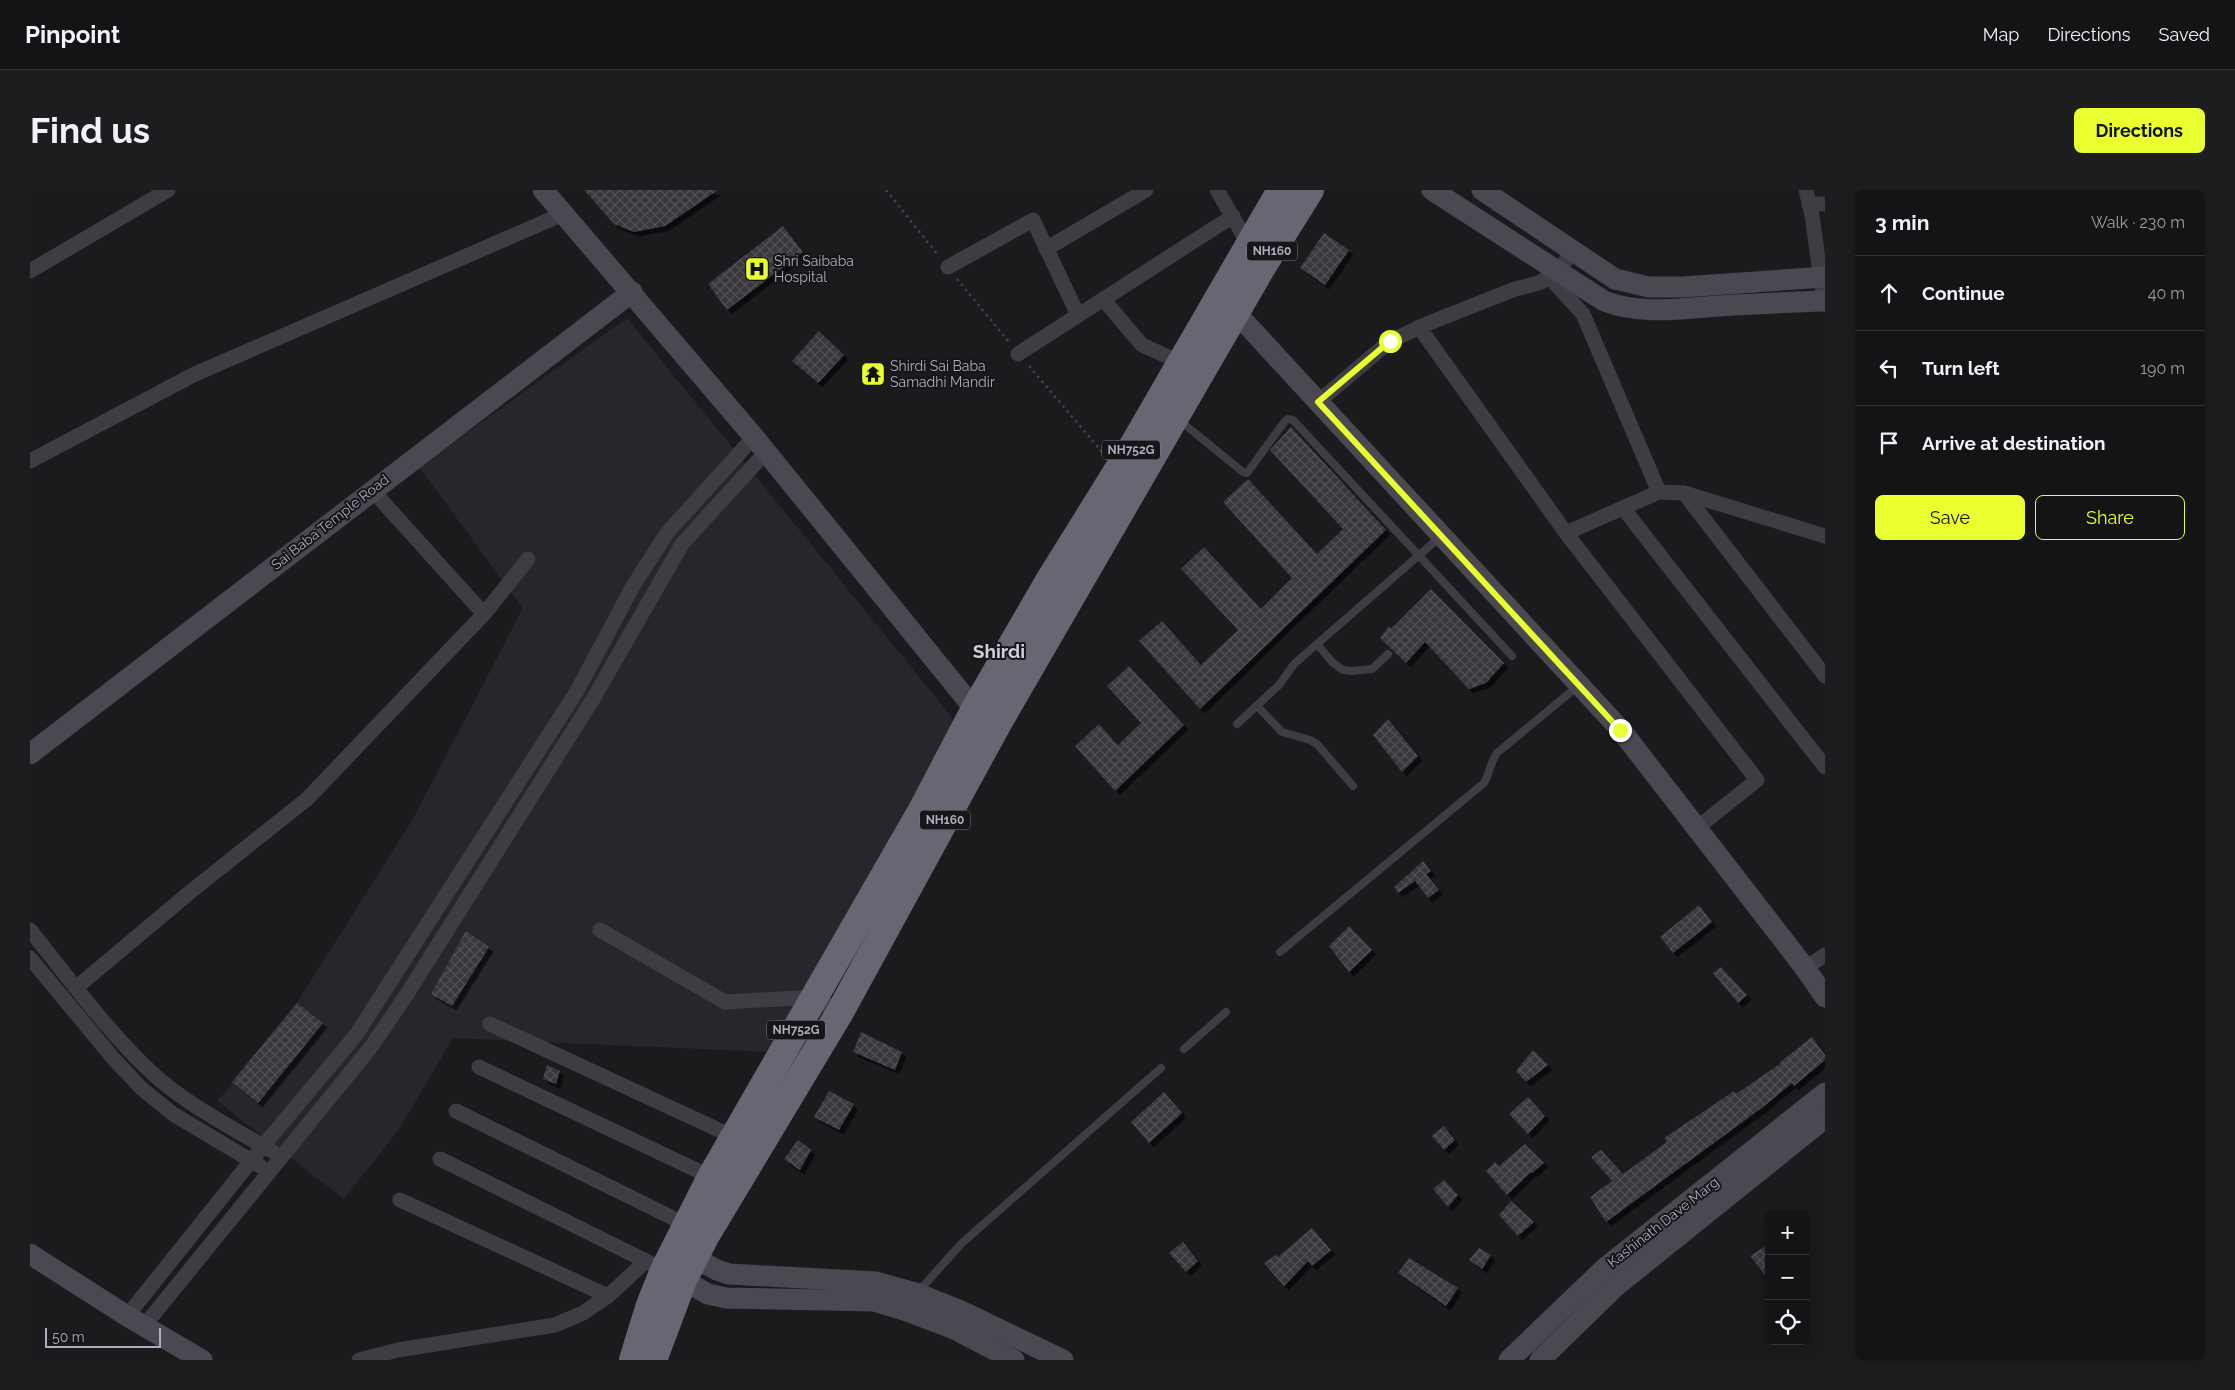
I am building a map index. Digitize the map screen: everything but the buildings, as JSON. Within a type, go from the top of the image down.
[{"type":"highway","name":"NH752G","points":[[633,1360],[650,1305],[675,1257],[711,1177],[922,810],[976,707],[1049,581],[1121,465],[1180,362],[1228,304],[1249,245],[1281,190]]},
{"type":"highway","name":"NH160","points":[[653,1360],[675,1257],[772,1124],[840,1012],[998,723],[1175,416],[1228,304],[1262,267],[1310,190]]},
{"type":"street","points":[[30,271],[168,190]]},
{"type":"street","points":[[543,190],[760,444],[968,701],[998,723]]},
{"type":"street","points":[[1046,249],[1146,190]]},
{"type":"street","points":[[1218,190],[1249,245]]},
{"type":"street","points":[[1432,190],[1475,217],[1554,274],[1604,301],[1622,308],[1652,311],[1824,301],[1822,277],[1807,197]]},
{"type":"street","points":[[1475,217],[1486,193],[1615,279],[1649,287],[1683,287],[1822,277]]},
{"type":"street","points":[[1807,197],[1825,204]]},
{"type":"street","points":[[30,460],[195,374],[563,214]]},
{"type":"street","points":[[1018,354],[1232,216]]},
{"type":"street","points":[[948,267],[1033,220],[1078,315]]},
{"type":"street","points":[[1318,402],[1390,341],[1515,289],[1539,283],[1554,274],[1572,251]]},
{"type":"street","points":[[1554,274],[1583,314],[1658,492]]},
{"type":"street","name":"Sai Baba Temple Road","points":[[30,754],[632,292]]},
{"type":"street","points":[[1103,299],[1142,345],[1180,362]]},
{"type":"street","points":[[1228,304],[1620,730],[1805,968],[1825,997]]},
{"type":"street","points":[[1420,327],[1566,532],[1757,780],[1697,828]]},
{"type":"street","points":[[136,1321],[251,1161],[356,1035],[577,691],[633,586],[667,534],[760,444]]},
{"type":"street","points":[[136,1321],[270,1172],[371,1047],[593,699],[651,594],[682,544],[760,444]]},
{"type":"street","points":[[372,490],[484,614]]},
{"type":"street","points":[[1566,532],[1658,492],[1684,493],[1825,536]]},
{"type":"street","points":[[1684,493],[1825,676]]},
{"type":"street","points":[[1623,508],[1825,767]]},
{"type":"street","points":[[77,987],[189,893],[307,799],[484,614],[528,559]]},
{"type":"street","points":[[30,930],[127,1048],[152,1073],[185,1098],[282,1157]]},
{"type":"street","points":[[600,930],[725,1002],[814,997],[840,1012]]},
{"type":"street","points":[[1805,968],[1825,955]]},
{"type":"street","points":[[30,958],[113,1058],[141,1088],[173,1114],[270,1172]]},
{"type":"street","points":[[490,1024],[734,1137]]},
{"type":"street","points":[[479,1067],[711,1177]]},
{"type":"street","name":"Kashinath Dave Marg","points":[[1509,1360],[1605,1268],[1825,1093]]},
{"type":"street","points":[[456,1111],[675,1257]]},
{"type":"street","name":"Kashinath Dave Marg","points":[[1540,1360],[1616,1286],[1825,1118]]},
{"type":"street","points":[[440,1159],[675,1257],[729,1274],[876,1282],[912,1302],[954,1330],[1014,1360]]},
{"type":"street","points":[[400,1200],[608,1296]]},
{"type":"street","points":[[30,1254],[202,1360]]},
{"type":"street","points":[[359,1360],[398,1350],[555,1325],[583,1313],[608,1296],[675,1257]]},
{"type":"street","points":[[912,1302],[960,1310],[1063,1360]]},
{"type":"lane","points":[[1175,416],[1243,472],[1247,473],[1285,421],[1288,419],[1293,420],[1512,656]]},
{"type":"lane","points":[[1237,724],[1279,685],[1294,664],[1441,536]]},
{"type":"lane","points":[[1317,644],[1333,663],[1343,670],[1372,669],[1388,654]]},
{"type":"lane","points":[[1280,952],[1484,783],[1489,775],[1491,763],[1497,754],[1580,686]]},
{"type":"lane","points":[[1257,706],[1282,732],[1317,744],[1353,786]]},
{"type":"lane","points":[[1184,1049],[1226,1012]]},
{"type":"lane","points":[[912,1302],[962,1243],[1161,1068]]},
{"type":"path","points":[[886,190],[1018,354],[1102,452],[1121,465]]},
{"type":"shaded area","points":[[627,318],[955,721],[771,1052],[453,1038],[398,1131],[344,1199],[217,1101],[274,1039],[413,819],[523,608],[419,467]]},
{"type":"place","name":"Shri Saibaba Hospital","points":[[757,269]]},
{"type":"place","name":"Shirdi Sai Baba Samadhi Mandir","points":[[873,374]]},
{"type":"district","name":"Shirdi","points":[[999,651]]},
{"type":"route","points":[[1390,341],[1318,402],[1620,730]]}]
